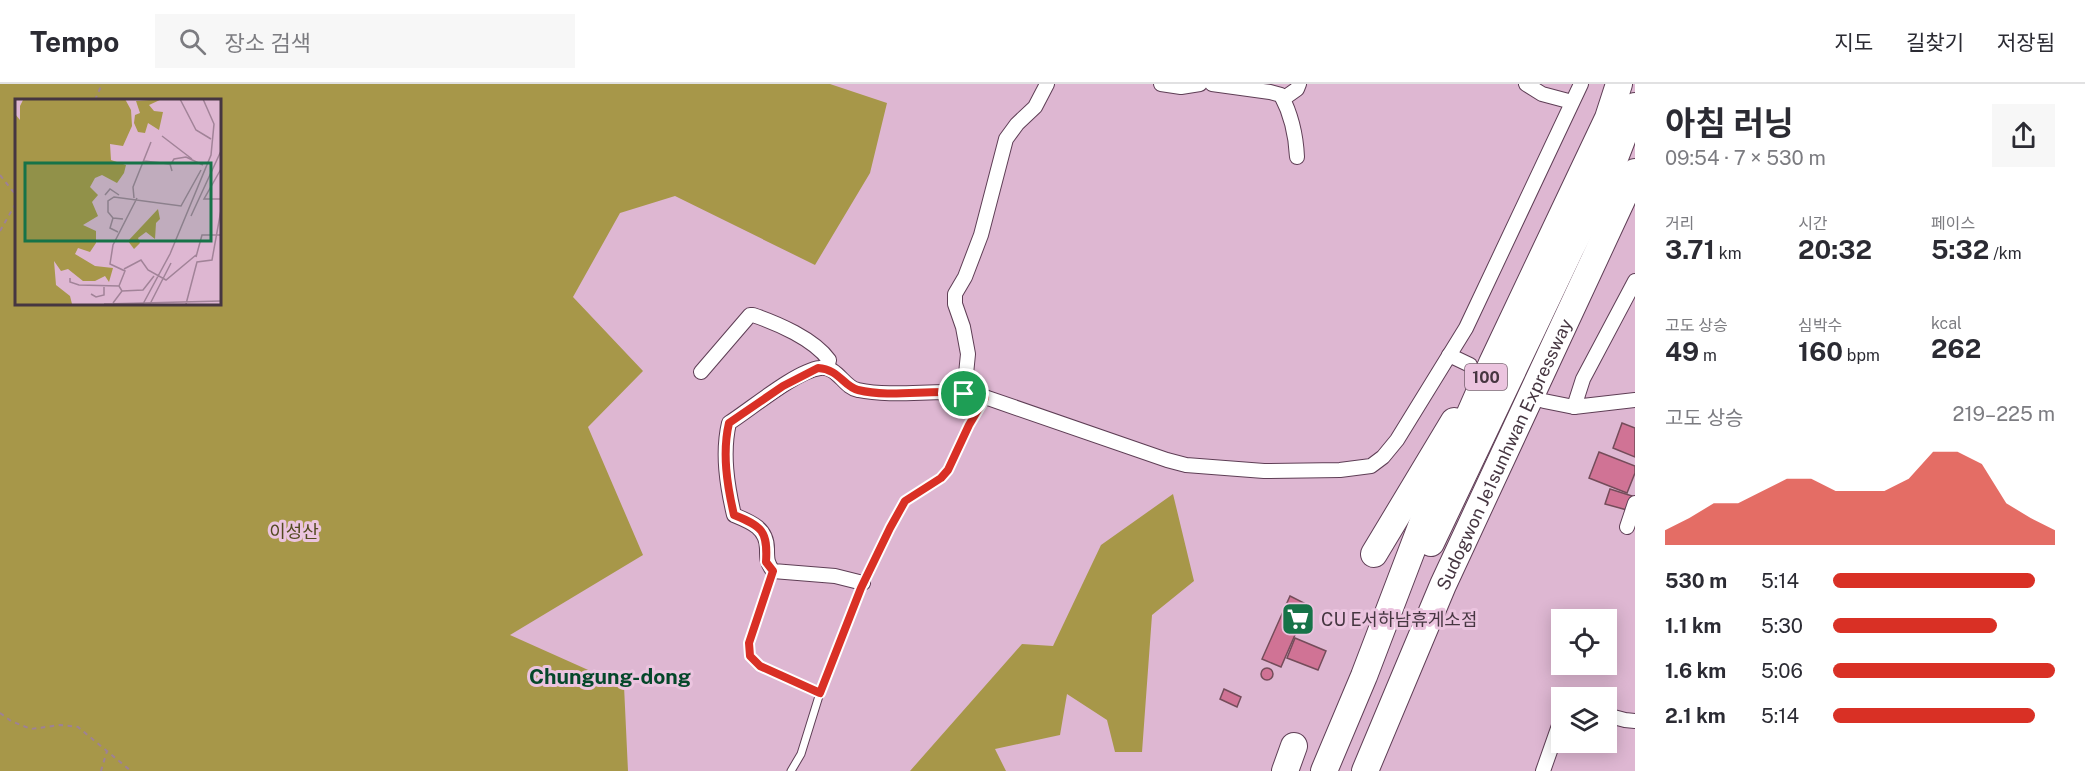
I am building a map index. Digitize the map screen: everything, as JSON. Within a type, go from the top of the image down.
[{"type":"highway","name":"100","points":[[1324,771],[1364,676],[1481,364],[1608,118],[1619,84]]},
{"type":"highway","points":[[1364,676],[1443,520],[1571,248],[1608,176],[1635,106]]},
{"type":"highway","name":"Sudogwon Je1sunhwan Expressway","points":[[1365,771],[1443,585],[1635,172]]},
{"type":"highway","points":[[1600,247],[1635,186]]},
{"type":"highway","points":[[1374,554],[1443,436],[1481,364]]},
{"type":"highway","points":[[1285,771],[1294,746]]},
{"type":"street","points":[[964,394],[968,354],[963,327],[955,304],[955,294],[965,277],[981,235],[1006,139],[1017,124],[1035,107],[1047,84]]},
{"type":"street","points":[[1161,84],[1181,87],[1200,84]]},
{"type":"street","points":[[1212,84],[1281,95],[1287,107],[1296,141],[1297,157]]},
{"type":"street","points":[[1283,99],[1297,89],[1299,84]]},
{"type":"street","points":[[1526,84],[1542,94],[1572,102]]},
{"type":"street","points":[[863,583],[835,576],[773,571],[766,562],[767,546],[764,533],[754,523],[734,515],[728,487],[726,455],[729,423],[802,375],[818,368],[827,368],[841,376],[855,390],[879,393],[964,394],[985,398],[1186,465],[1264,471],[1340,470],[1371,466],[1383,457],[1397,440],[1466,328],[1581,84]]},
{"type":"street","points":[[1574,407],[1583,379],[1635,281]]},
{"type":"street","points":[[701,372],[753,315],[796,334],[821,349],[829,360],[827,368]]},
{"type":"street","points":[[1449,355],[1481,364]]},
{"type":"street","points":[[1544,401],[1574,407],[1635,400]]},
{"type":"street","points":[[1627,527],[1635,503]]},
{"type":"street","points":[[1617,718],[1635,721]]},
{"type":"street","points":[[1543,771],[1551,745]]},
{"type":"lane","points":[[791,771],[801,754],[820,693],[863,583],[905,501],[941,478],[948,470],[969,425],[985,398]]},
{"type":"lane","points":[[773,571],[749,643],[750,656],[760,666],[820,693]]},
{"type":"path","points":[[95,99],[102,84]]},
{"type":"path","points":[[0,175],[15,194]]},
{"type":"path","points":[[0,231],[15,205]]},
{"type":"path","points":[[0,714],[32,729],[60,725],[78,728],[131,771]]},
{"type":"path","points":[[101,771],[107,751]]},
{"type":"green space","name":"이성산","points":[[0,84],[830,84],[887,103],[870,173],[815,265],[675,196],[620,213],[573,297],[643,371],[588,427],[643,555],[510,635],[624,686],[628,771],[0,771]]},
{"type":"green space","points":[[1173,494],[1194,581],[1152,615],[1142,752],[1115,752],[1107,720],[1067,694],[1060,735],[995,749],[1006,771],[910,771],[1022,644],[1053,646],[1101,545]]},
{"type":"building","points":[[1622,423],[1635,428],[1635,457],[1613,448]]},
{"type":"building","points":[[1599,452],[1635,466],[1635,473],[1627,493],[1589,478]]},
{"type":"building","points":[[1610,489],[1632,496],[1627,510],[1605,504]]},
{"type":"building","points":[[1290,596],[1308,605],[1281,667],[1262,659]]},
{"type":"building","points":[[1295,638],[1326,651],[1318,670],[1287,658]]},
{"type":"building","points":[[1269,668],[1272,669],[1272,679],[1265,680],[1262,679],[1261,672],[1262,669]]},
{"type":"building","points":[[1224,689],[1241,697],[1237,707],[1220,699]]},
{"type":"place","name":"CU E서하남휴게소점","points":[[1298,619]]},
{"type":"district","name":"Chungung-dong","points":[[610,676]]},
{"type":"route","points":[[818,368],[827,368],[841,376],[855,390],[879,393],[964,394],[979,395],[985,398],[969,425],[948,470],[941,478],[905,501],[861,588],[820,693],[760,666],[750,656],[749,643],[773,571],[766,562],[767,546],[764,533],[754,523],[734,515],[728,487],[726,455],[729,423],[783,386],[818,368]]}]
